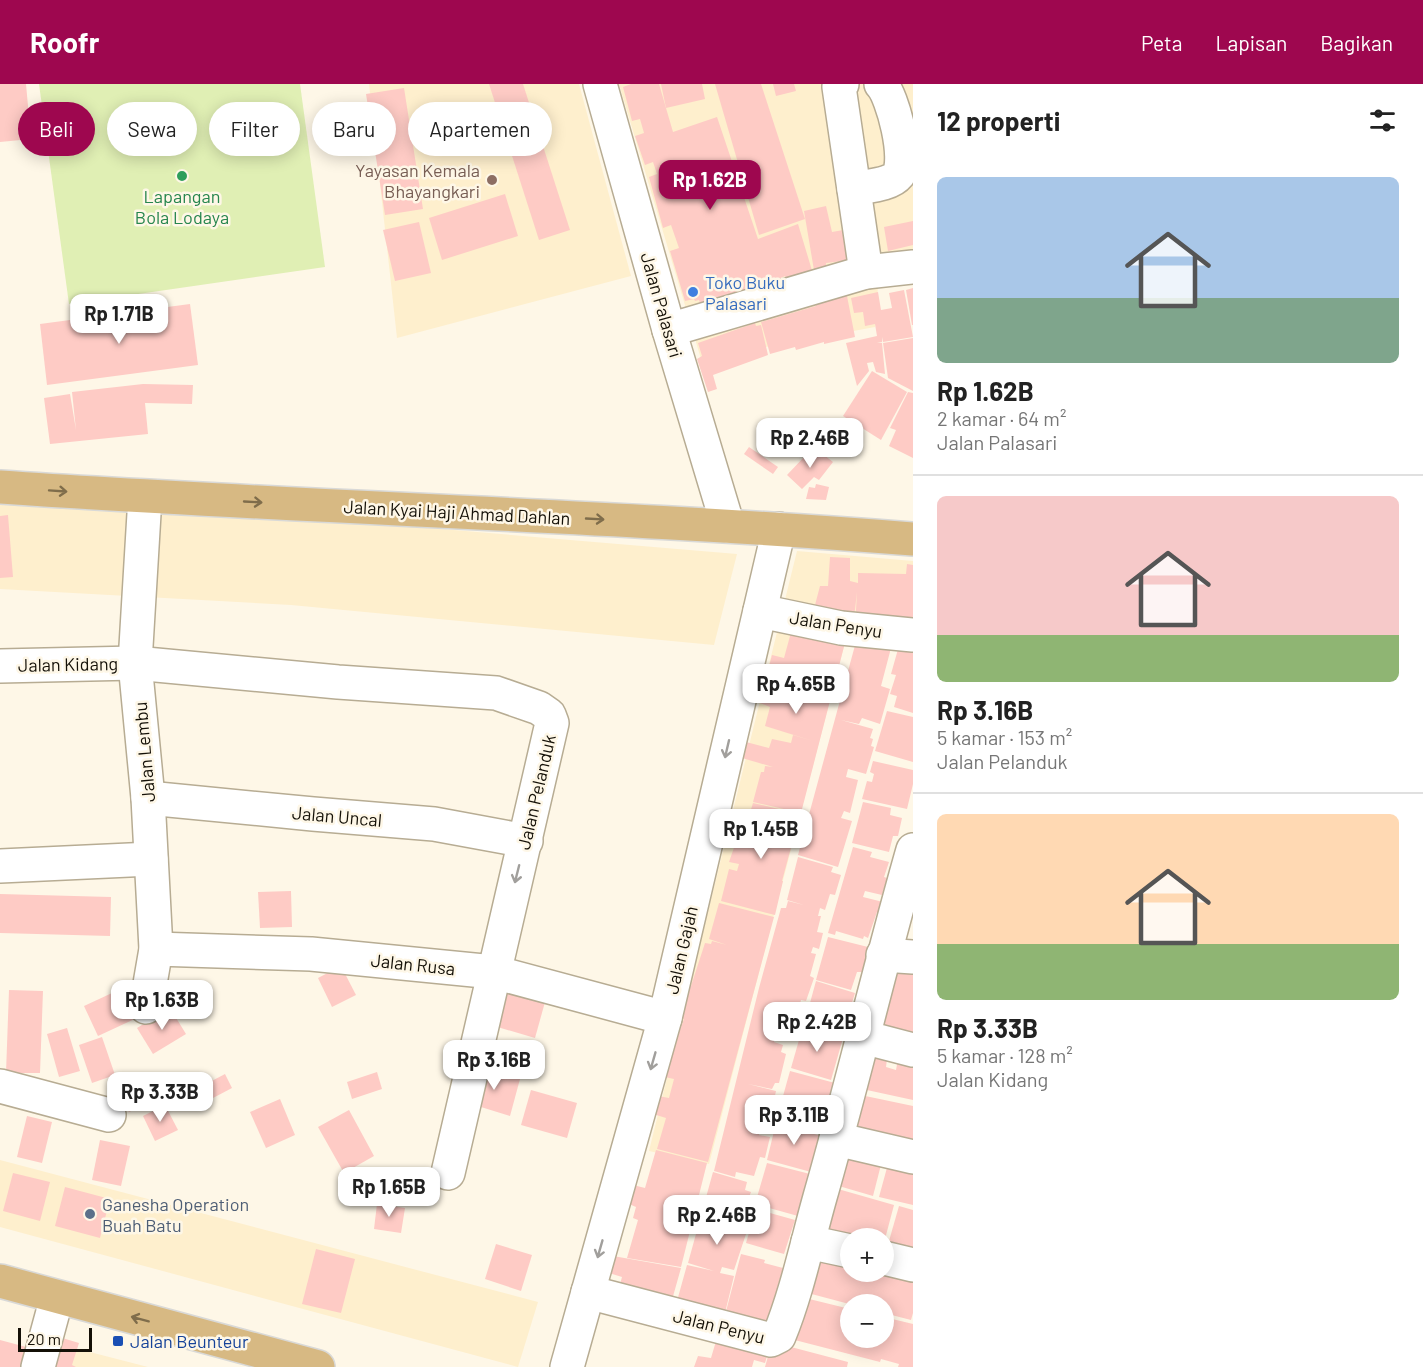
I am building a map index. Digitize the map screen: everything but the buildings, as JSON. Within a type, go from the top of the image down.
[{"type":"main road","name":"Jalan Kyai Haji Ahmad Dahlan","points":[[0,487],[145,497],[728,526],[913,539]]},
{"type":"main road","points":[[0,1281],[318,1367]]},
{"type":"street","name":"Jalan Palasari","points":[[600,84],[669,330],[728,526]]},
{"type":"street","points":[[842,84],[839,87],[866,272]]},
{"type":"street","points":[[854,189],[886,182],[897,177],[902,168],[902,149],[891,101],[881,84]]},
{"type":"street","points":[[669,330],[866,272],[913,267]]},
{"type":"street","name":"Jalan Lembu","points":[[145,497],[135,663],[148,798],[156,949],[146,1007]]},
{"type":"street","name":"Jalan Gajah","points":[[567,1367],[665,1018],[779,529]]},
{"type":"street","name":"Jalan Penyu","points":[[760,611],[841,628],[913,635]]},
{"type":"street","name":"Jalan Kidang","points":[[0,666],[135,663]]},
{"type":"street","name":"Jalan Pelanduk","points":[[135,663],[338,682],[496,693],[539,708],[549,715],[552,723],[448,1173]]},
{"type":"street","name":"Jalan Uncal","points":[[148,798],[434,824],[525,841]]},
{"type":"street","name":"Jalan Penyu","points":[[588,1292],[771,1340],[779,1336],[808,1242],[863,1037],[898,956],[913,850]]},
{"type":"street","points":[[0,866],[151,859]]},
{"type":"street","name":"Jalan Rusa","points":[[156,949],[311,954],[494,972],[665,1018]]},
{"type":"street","points":[[863,1037],[913,1050]]},
{"type":"street","points":[[0,1086],[109,1115]]},
{"type":"street","points":[[836,1139],[913,1157]]},
{"type":"street","points":[[808,1242],[840,1249]]},
{"type":"street","points":[[894,1260],[913,1265]]},
{"type":"street","points":[[38,1367],[57,1297]]},
{"type":"shaded area","name":"Yayasan Kemala Bhayangkari","points":[[369,84],[579,84],[631,276],[397,338],[377,156],[396,156],[396,102],[371,102]]},
{"type":"shaded area","points":[[619,84],[913,84],[913,278],[878,286],[875,327],[701,359]]},
{"type":"shaded area","points":[[121,502],[737,554],[714,645],[291,605],[0,589],[0,504]]},
{"type":"shaded area","points":[[797,551],[913,561],[913,639],[847,635],[709,1164],[649,1151]]},
{"type":"shaded area","points":[[0,1160],[538,1302],[518,1367],[0,1227]]},
{"type":"shaded area","points":[[51,1342],[148,1367],[44,1367]]},
{"type":"green space","name":"Lapangan Bola Lodaya","points":[[39,84],[300,84],[325,267],[69,304],[49,156],[95,156],[95,102],[41,102]]},
{"type":"place","name":"Lapangan Bola Lodaya","points":[[182,176]]},
{"type":"place","name":"Yayasan Kemala Bhayangkari","points":[[492,180]]},
{"type":"place","name":"Toko Buku Palasari","points":[[693,292]]},
{"type":"place","name":"Ganesha Operation Buah Batu","points":[[90,1214]]},
{"type":"place","name":"Jalan Beunteur","points":[[118,1341]]}]
